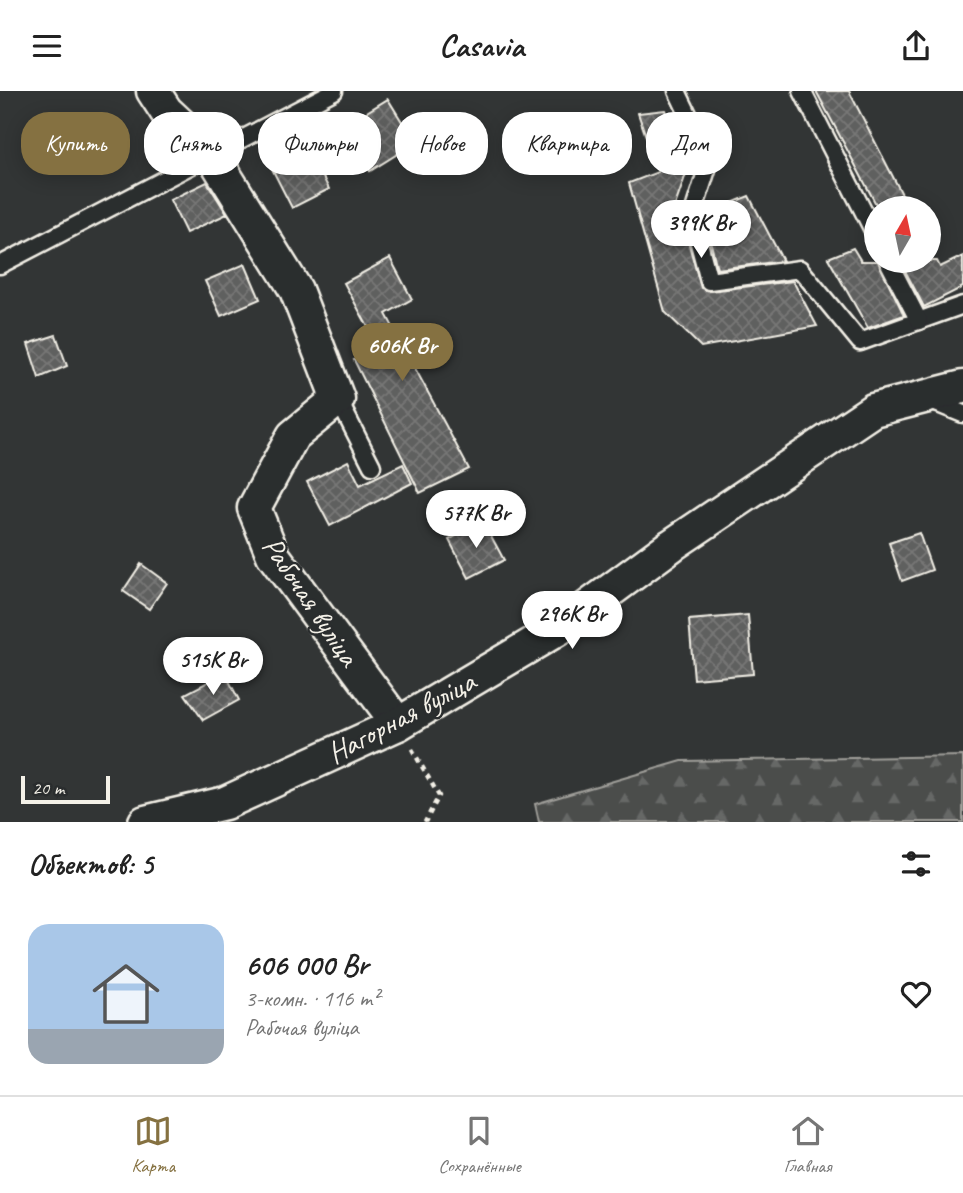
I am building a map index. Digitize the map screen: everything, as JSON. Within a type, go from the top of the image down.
[{"type":"street","points":[[153,91],[167,112]]},
{"type":"street","points":[[225,175],[296,290],[338,399]]},
{"type":"street","name":"Нагорная вуліца","points":[[145,822],[225,803],[398,724],[558,629],[672,545],[873,410],[963,387]]},
{"type":"street","name":"Рабочая вуліца","points":[[338,399],[293,436],[254,508],[273,555],[398,724]]},
{"type":"lane","points":[[244,136],[334,91]]},
{"type":"lane","points":[[677,91],[710,160],[692,216],[709,281],[800,269],[860,342],[963,305]]},
{"type":"lane","points":[[802,91],[864,213]]},
{"type":"lane","points":[[0,265],[170,175]]},
{"type":"lane","points":[[894,273],[919,321]]},
{"type":"lane","points":[[922,397],[963,414]]},
{"type":"lane","points":[[338,399],[372,466]]},
{"type":"path","points":[[398,724],[439,796],[425,822]]},
{"type":"green space","points":[[963,756],[963,822],[539,822],[535,804],[682,761]]},
{"type":"building","points":[[816,91],[849,91],[903,196],[872,196]]},
{"type":"building","points":[[388,99],[396,112],[395,155],[381,164],[381,112],[367,112]]},
{"type":"building","points":[[646,112],[646,137],[638,113]]},
{"type":"building","points":[[275,175],[322,175],[329,189],[292,208]]},
{"type":"building","points":[[650,175],[686,175],[667,229],[683,223],[701,288],[710,291],[793,281],[817,326],[701,347],[665,312],[629,183]]},
{"type":"building","points":[[207,182],[227,214],[186,233],[170,200]]},
{"type":"building","points":[[749,196],[783,261],[717,269],[704,214]]},
{"type":"building","points":[[853,248],[861,261],[864,261],[864,273],[884,273],[904,315],[868,328],[828,258]]},
{"type":"building","points":[[963,256],[963,287],[924,307],[906,273],[942,273],[942,266]]},
{"type":"building","points":[[390,258],[412,299],[386,314],[469,469],[420,493],[354,360],[379,347],[344,283]]},
{"type":"building","points":[[245,264],[260,299],[221,316],[205,281]]},
{"type":"building","points":[[56,335],[67,366],[39,378],[28,344]]},
{"type":"building","points":[[348,461],[360,485],[403,464],[412,483],[330,526],[307,482]]},
{"type":"building","points":[[483,521],[504,560],[469,578],[449,540]]},
{"type":"building","points":[[919,533],[932,570],[902,581],[889,543]]},
{"type":"building","points":[[141,564],[167,583],[149,609],[123,591]]},
{"type":"building","points":[[748,615],[753,674],[694,679],[689,620]]},
{"type":"building","points":[[225,673],[239,700],[203,720],[185,694]]}]
